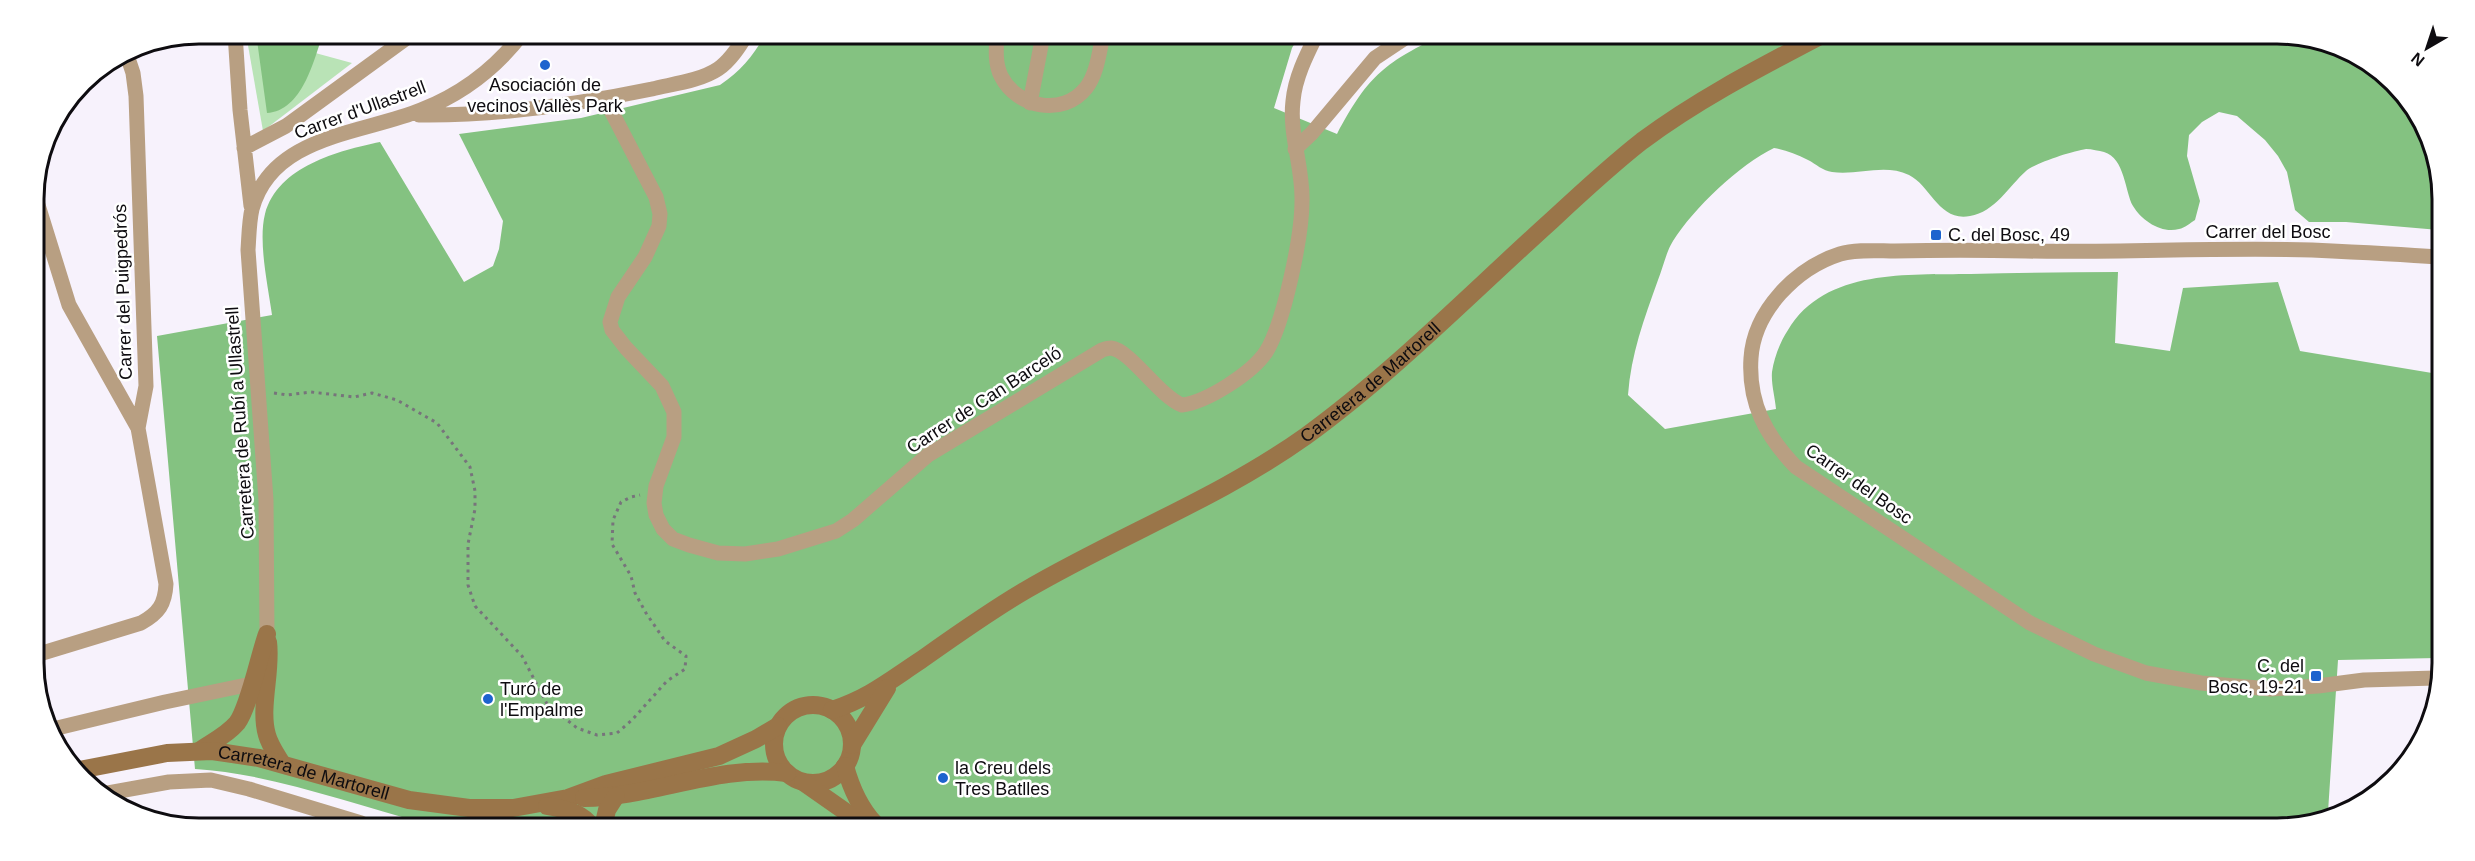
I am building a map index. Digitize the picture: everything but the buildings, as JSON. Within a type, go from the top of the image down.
[{"type":"main road","name":"Carretera de Martorell","points":[[568,798],[606,784],[719,756],[778,726],[789,712],[805,705],[823,706],[832,710],[869,695],[889,684],[982,617],[1025,591],[1100,548],[1213,493],[1261,466],[1306,435],[1388,369],[1579,195],[1641,142],[1698,102],[1805,44]]},
{"type":"main road","points":[[199,751],[228,733],[238,721],[259,685],[270,660],[267,634]]},
{"type":"main road","name":"Carretera de Martorell","points":[[86,769],[167,753],[199,751],[236,754],[282,764],[384,794],[429,804],[489,809],[568,798],[616,796],[724,775],[765,770],[812,783],[829,780],[845,766],[852,745],[889,684]]},
{"type":"main road","points":[[259,685],[267,734],[282,764]]},
{"type":"main road","points":[[832,710],[844,720],[849,728],[852,745]]},
{"type":"main road","points":[[778,726],[774,734],[774,751],[781,767],[854,818]]},
{"type":"main road","points":[[845,766],[853,793],[869,818]]},
{"type":"main road","points":[[605,818],[607,810],[616,796]]},
{"type":"main road","points":[[537,804],[568,809],[584,818]]},
{"type":"street","points":[[236,44],[244,148],[252,210]]},
{"type":"street","points":[[244,148],[286,126],[399,44]]},
{"type":"street","name":"Carrer d'Ullastrell","points":[[252,210],[264,182],[273,171],[299,151],[338,135],[438,104],[479,79],[503,58],[514,44]]},
{"type":"street","points":[[410,114],[458,115],[502,112],[605,99],[666,86],[717,70],[726,63],[740,44]]},
{"type":"street","points":[[997,44],[996,59],[1002,78],[1015,93],[1030,103],[1051,106],[1064,104],[1077,97],[1087,87],[1096,66],[1101,44]]},
{"type":"street","points":[[1030,103],[1041,44]]},
{"type":"street","name":"Carrer de Can Barceló","points":[[605,99],[656,197],[660,214],[659,226],[653,242],[618,297],[610,322],[612,330],[626,348],[663,386],[674,412],[674,437],[655,494],[656,515],[663,529],[673,539],[718,553],[745,554],[778,549],[836,531],[853,520],[928,455],[1102,350],[1112,348],[1122,353],[1161,393],[1173,402],[1182,405],[1201,400],[1242,375],[1265,353],[1279,323],[1293,266],[1302,200],[1295,149],[1293,100],[1303,63],[1312,44]]},
{"type":"street","points":[[1295,149],[1312,133],[1375,58],[1396,44]]},
{"type":"street","name":"Carrer del Puigpedrós","points":[[43,653],[141,623],[162,608],[166,584],[138,428],[146,386],[136,96],[129,60]]},
{"type":"street","name":"Carretera de Rubí a Ullastrell","points":[[252,210],[248,250],[266,500],[267,634]]},
{"type":"street","points":[[44,224],[69,304],[138,428]]},
{"type":"street","name":"Carrer del Bosc","points":[[2430,678],[2364,680],[2270,689],[2201,683],[2146,674],[2075,645],[2012,612],[1796,467],[1765,429],[1754,405],[1750,365],[1756,333],[1777,297],[1795,279],[1825,260],[1842,253],[1936,250],[2310,250],[2432,256]]},
{"type":"street","points":[[58,728],[165,702],[259,685]]},
{"type":"street","points":[[113,792],[169,782],[211,780],[344,818]]},
{"type":"path","points":[[257,390],[287,395],[311,392],[354,397],[372,393],[397,400],[437,423],[470,467],[475,491],[475,509],[468,544],[468,585],[476,606],[522,656],[547,704],[577,728],[597,735],[616,734],[632,720],[667,681],[685,669],[686,656],[665,641],[658,632],[635,593],[631,576],[612,544],[613,520],[621,502],[631,497],[655,494]]},
{"type":"green space","points":[[248,44],[283,44],[352,63],[263,131]]},
{"type":"green space","points":[[258,44],[319,44],[311,70],[298,94],[289,104],[267,113]]},
{"type":"green space","points":[[760,44],[1294,44],[1274,108],[1337,134],[1358,99],[1378,74],[1424,44],[2277,44],[2297,45],[2336,55],[2371,75],[2386,89],[2400,104],[2416,130],[2429,168],[2432,229],[2346,222],[2309,222],[2295,210],[2287,172],[2265,140],[2237,116],[2219,112],[2202,122],[2189,135],[2187,156],[2200,201],[2195,220],[2183,228],[2173,230],[2153,225],[2137,212],[2130,200],[2116,161],[2111,155],[2095,150],[2080,150],[2037,164],[2026,171],[2001,198],[1987,209],[1979,214],[1959,216],[1943,209],[1917,180],[1909,175],[1890,170],[1841,173],[1829,171],[1799,156],[1774,148],[1746,165],[1718,188],[1673,241],[1666,255],[1639,337],[1628,395],[1665,429],[1776,409],[1772,372],[1778,350],[1788,330],[1804,310],[1823,295],[1846,285],[1870,279],[1921,274],[2118,272],[2115,343],[2170,351],[2183,288],[2278,282],[2300,351],[2432,373],[2432,658],[2338,660],[2328,808],[2307,815],[2287,817],[406,818],[310,790],[251,776],[195,769],[157,336],[272,315],[264,264],[265,214],[272,197],[283,184],[296,172],[312,163],[346,150],[380,142],[464,282],[493,266],[499,249],[503,221],[459,134],[581,118],[720,85],[746,63]]},
{"type":"place","name":"Asociación de vecinos Vallès Park","points":[[545,65]]},
{"type":"place","name":"C. del Bosc, 49","points":[[1936,235]]},
{"type":"place","name":"C. del Bosc, 19-21","points":[[2316,676]]},
{"type":"place","name":"Turó de l'Empalme","points":[[488,699]]},
{"type":"place","name":"la Creu dels Tres Batlles","points":[[943,778]]}]
